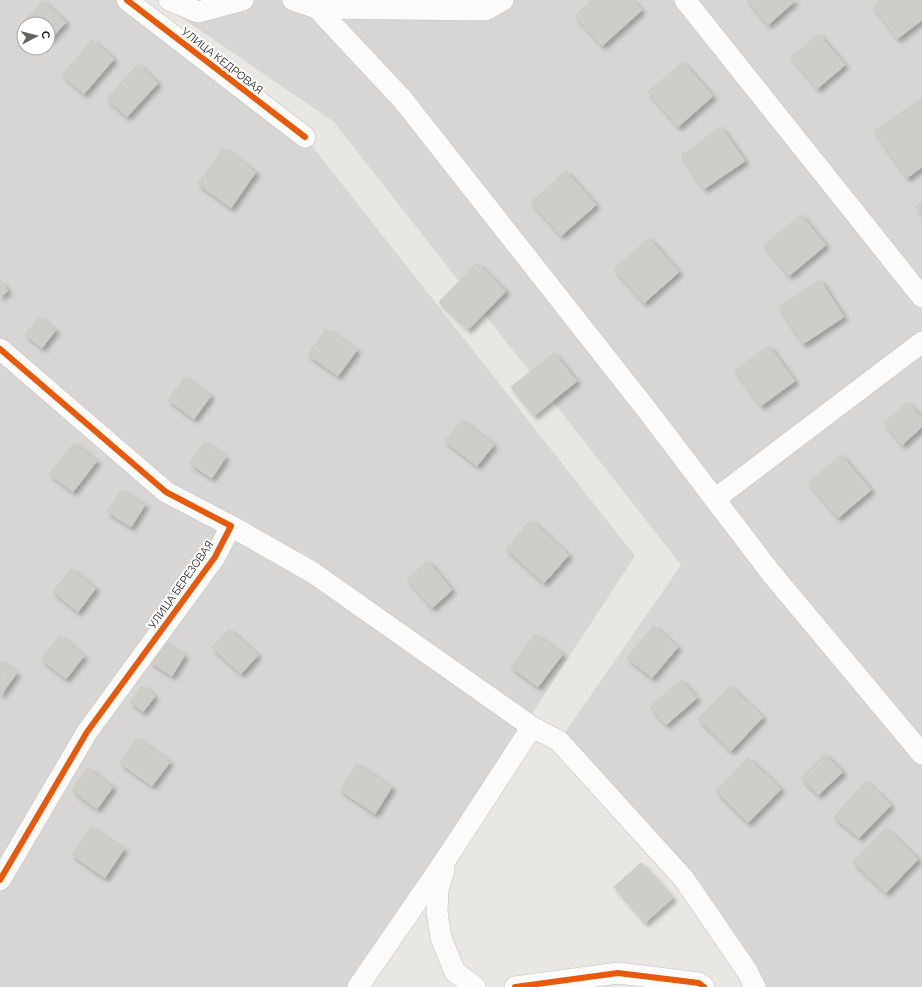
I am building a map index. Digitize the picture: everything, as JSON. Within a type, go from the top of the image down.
[{"type":"street","name":"УЛИЦА КЕДРОВАЯ","points":[[127,0],[305,137]]},
{"type":"street","points":[[168,0],[198,12],[243,0]]},
{"type":"street","points":[[293,0],[317,8],[486,10],[503,0]]},
{"type":"street","points":[[685,0],[922,297]]},
{"type":"street","points":[[317,8],[403,100],[637,398],[771,573],[922,754]]},
{"type":"street","points":[[715,499],[922,342]]},
{"type":"street","points":[[0,349],[166,492],[231,526],[312,572],[532,727],[559,741],[684,879],[747,970],[755,987]]},
{"type":"street","name":"УЛИЦА БЕРЕЗОВАЯ","points":[[0,880],[87,732],[215,557],[231,526]]},
{"type":"street","points":[[358,987],[448,856],[532,727]]},
{"type":"street","points":[[448,856],[438,890],[437,912],[441,938],[455,972],[476,987]]},
{"type":"street","points":[[515,987],[618,973],[699,983],[704,987]]},
{"type":"shaded area","points":[[0,0],[127,0],[305,137],[635,556],[353,987],[0,987]]},
{"type":"shaded area","points":[[156,0],[922,0],[922,987],[755,987],[747,970],[559,741],[681,565],[334,122]]},
{"type":"building","points":[[592,0],[632,0],[642,10],[602,46],[575,16]]},
{"type":"building","points":[[747,0],[794,0],[795,1],[768,25]]},
{"type":"building","points":[[881,0],[922,0],[922,20],[897,39],[873,6]]},
{"type":"building","points":[[43,1],[66,22],[56,33],[56,16],[30,16]]},
{"type":"building","points":[[819,34],[845,65],[817,89],[791,57]]},
{"type":"building","points":[[92,40],[114,59],[84,94],[62,75]]},
{"type":"building","points":[[683,62],[713,96],[678,127],[648,92]]},
{"type":"building","points":[[138,64],[158,83],[127,117],[107,99]]},
{"type":"building","points":[[922,98],[922,167],[907,178],[874,131]]},
{"type":"building","points":[[721,127],[745,161],[704,189],[681,156]]},
{"type":"building","points":[[223,148],[256,172],[231,208],[198,184]]},
{"type":"building","points":[[566,171],[596,205],[561,236],[531,202]]},
{"type":"building","points":[[922,202],[922,214],[916,207]]},
{"type":"building","points":[[801,215],[826,245],[789,276],[764,245]]},
{"type":"building","points":[[649,238],[679,272],[644,303],[614,269]]},
{"type":"building","points":[[477,263],[506,291],[468,330],[439,302]]},
{"type":"building","points":[[0,280],[8,291],[0,297]]},
{"type":"building","points":[[820,280],[844,317],[803,344],[779,307]]},
{"type":"building","points":[[39,317],[56,330],[42,348],[25,335]]},
{"type":"building","points":[[326,329],[357,350],[338,376],[308,355]]},
{"type":"building","points":[[769,346],[795,381],[761,406],[735,370]]},
{"type":"building","points":[[554,353],[577,381],[534,416],[511,387]]},
{"type":"building","points":[[185,377],[211,396],[194,419],[168,400]]},
{"type":"building","points":[[908,402],[922,418],[922,427],[902,445],[884,423]]},
{"type":"building","points":[[462,420],[494,445],[477,466],[445,441]]},
{"type":"building","points":[[204,442],[226,457],[212,478],[190,464]]},
{"type":"building","points":[[74,443],[97,461],[73,492],[49,474]]},
{"type":"building","points":[[841,455],[871,490],[838,518],[808,483]]},
{"type":"building","points":[[122,490],[145,505],[131,527],[107,512]]},
{"type":"building","points":[[531,520],[569,555],[544,583],[506,549]]},
{"type":"building","points":[[428,561],[452,590],[432,608],[407,579]]},
{"type":"building","points":[[71,569],[96,588],[78,612],[53,592]]},
{"type":"building","points":[[654,626],[678,647],[652,678],[627,658]]},
{"type":"building","points":[[229,629],[258,655],[241,674],[212,648]]},
{"type":"building","points":[[535,634],[563,654],[538,687],[511,667]]},
{"type":"building","points":[[60,636],[84,656],[66,679],[41,659]]},
{"type":"building","points":[[163,641],[185,655],[172,676],[150,662]]},
{"type":"building","points":[[0,661],[17,673],[0,696]]},
{"type":"building","points":[[681,680],[697,698],[666,725],[650,707]]},
{"type":"building","points":[[143,686],[155,696],[143,712],[130,702]]},
{"type":"building","points":[[730,686],[763,717],[731,751],[698,719]]},
{"type":"building","points":[[137,738],[170,762],[152,786],[120,763]]},
{"type":"building","points":[[825,754],[843,772],[818,795],[801,778]]},
{"type":"building","points":[[748,758],[781,789],[748,823],[716,791]]},
{"type":"building","points":[[357,764],[392,787],[375,814],[340,790]]},
{"type":"building","points":[[88,768],[113,787],[97,809],[72,790]]},
{"type":"building","points":[[866,781],[891,805],[859,838],[834,817]]},
{"type":"building","points":[[91,827],[124,849],[105,878],[72,855]]},
{"type":"building","points":[[886,828],[918,859],[886,893],[853,862]]},
{"type":"building","points":[[641,863],[673,898],[645,923],[614,887]]},
{"type":"cycle path","points":[[127,0],[305,137]]},
{"type":"cycle path","points":[[0,349],[166,492],[231,526],[215,557],[87,732],[0,880]]},
{"type":"cycle path","points":[[515,987],[618,973],[699,983],[704,987]]}]
